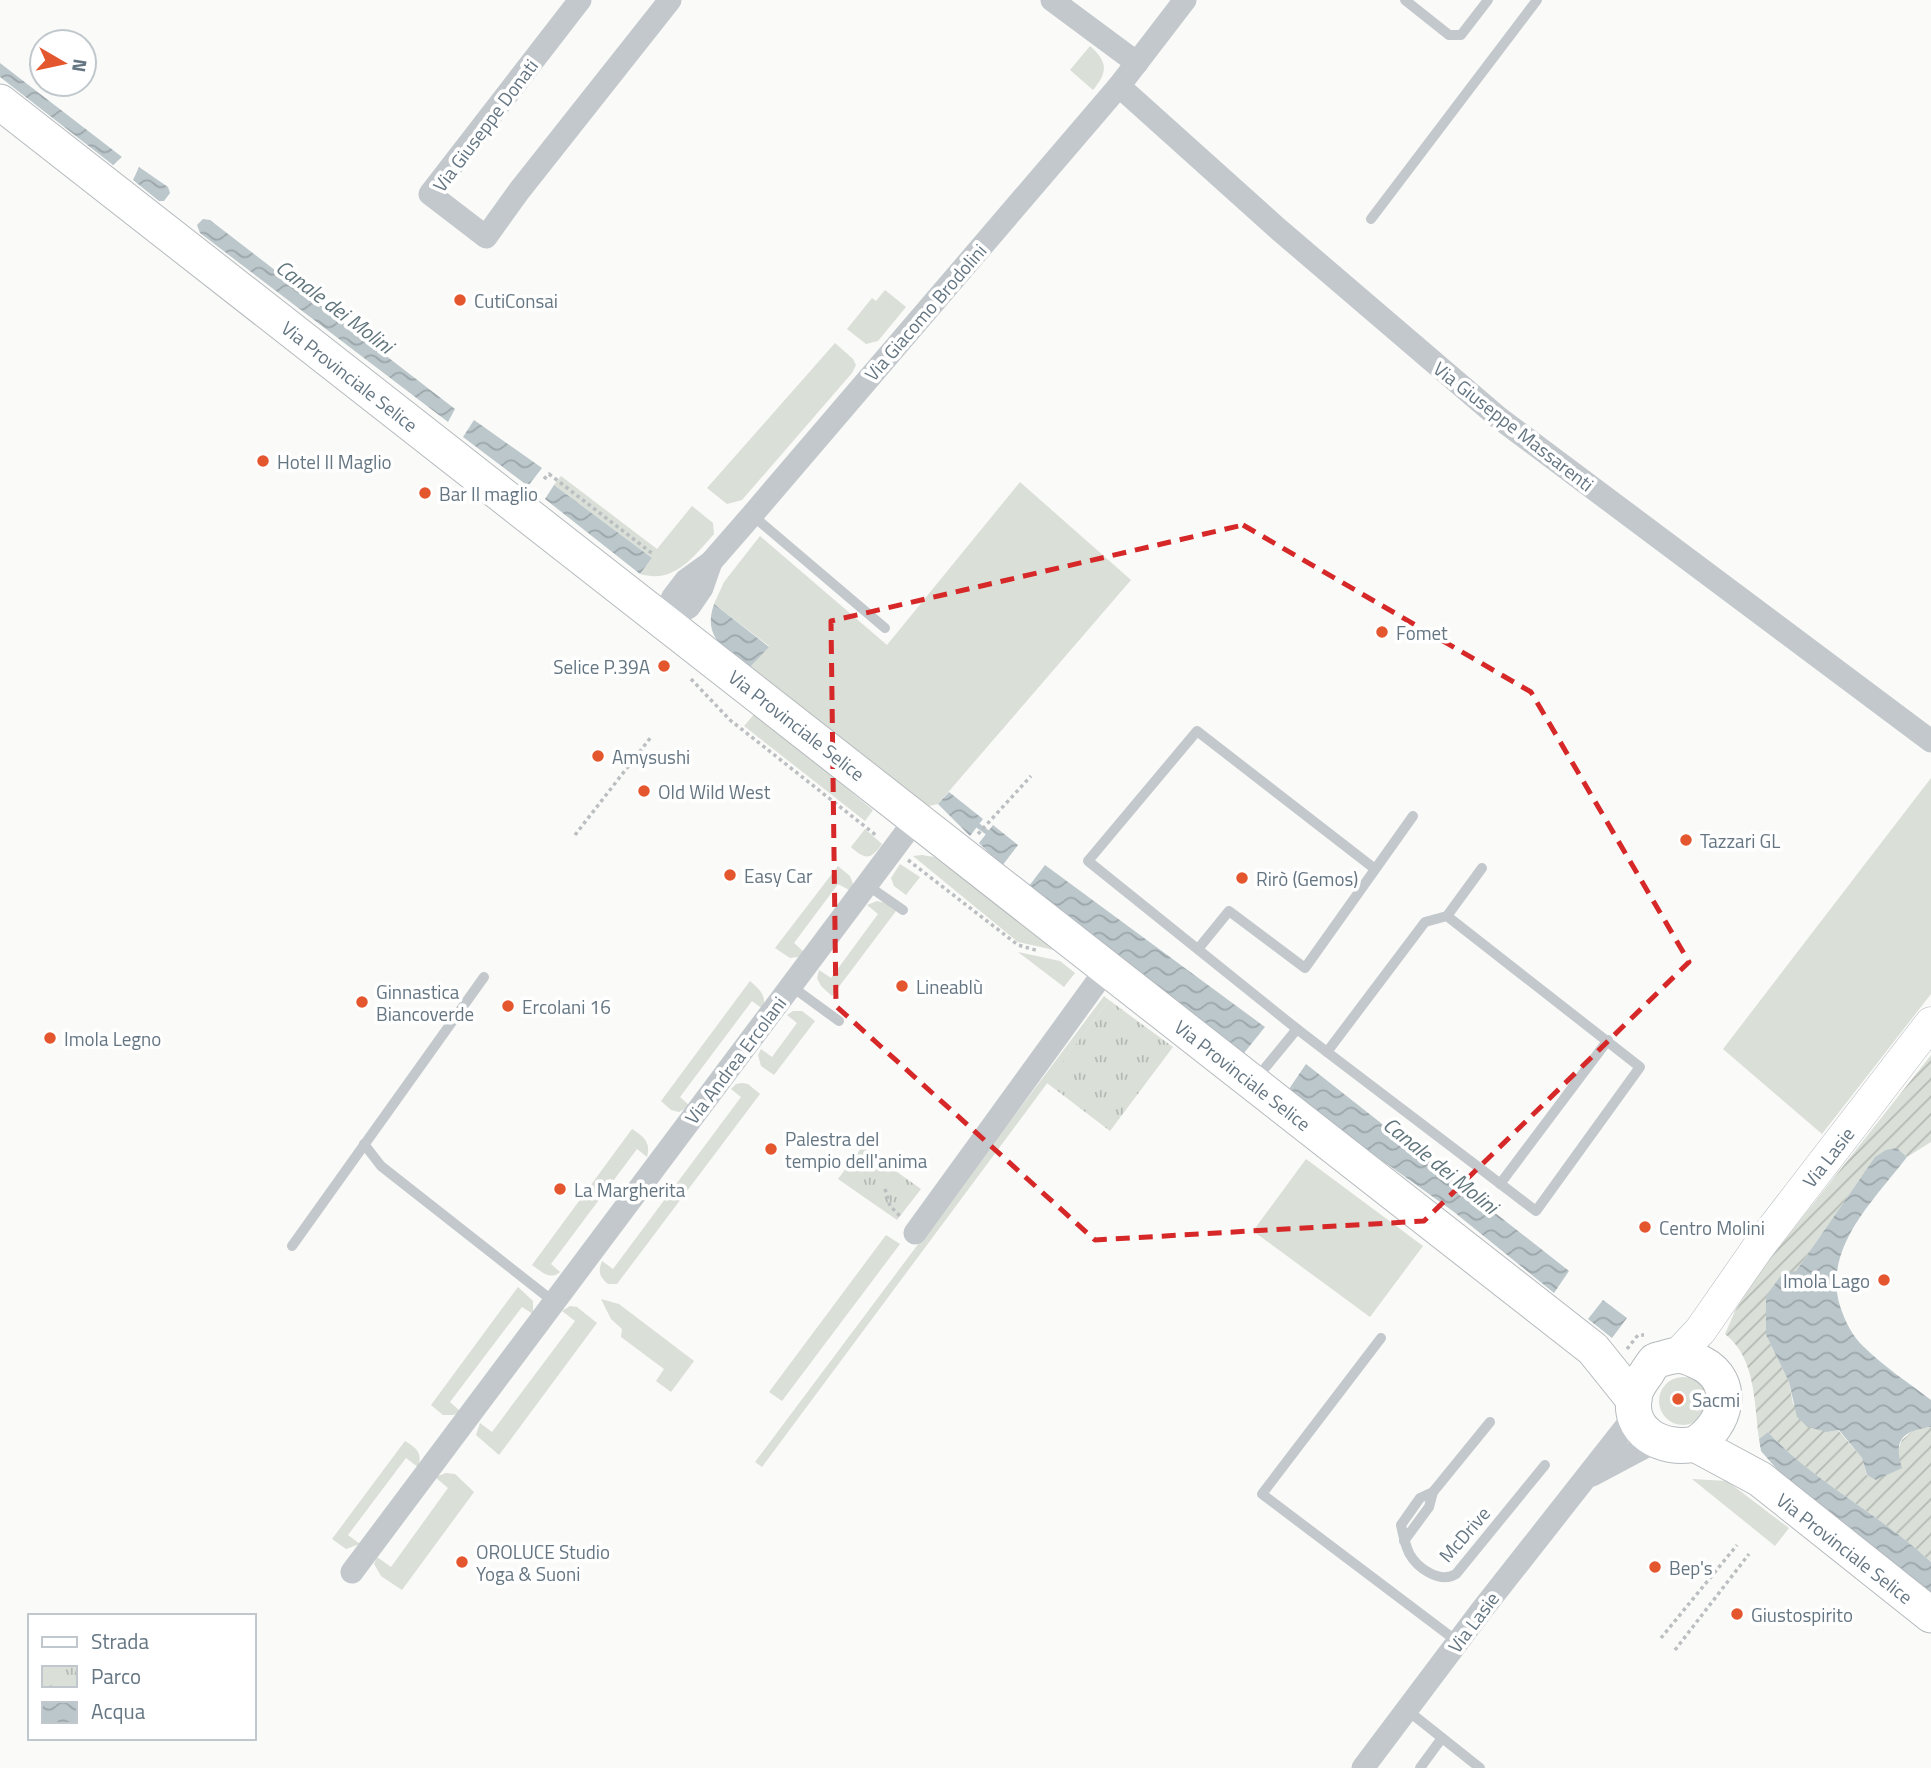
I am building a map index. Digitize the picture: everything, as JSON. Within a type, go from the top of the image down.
[{"type":"main road","name":"Via Provinciale Selice","points":[[0,102],[670,615],[916,819],[1593,1349],[1641,1419],[1666,1445],[1681,1447],[1695,1444],[1760,1479],[1931,1615]]},
{"type":"main road","name":"Via Provinciale Selice","points":[[1593,1349],[1620,1358],[1667,1358],[1685,1355],[1712,1368],[1723,1388],[1724,1411],[1739,1447],[1760,1479]]},
{"type":"main road","points":[[1641,1419],[1637,1386],[1667,1358]]},
{"type":"main road","points":[[1695,1444],[1708,1436],[1724,1411]]},
{"type":"street","name":"Via Giuseppe Donati","points":[[580,0],[430,194],[486,237],[519,191],[670,0]]},
{"type":"street","points":[[1052,0],[1137,63]]},
{"type":"street","name":"Via Giacomo Brodolini","points":[[670,615],[686,580],[711,562],[752,515],[1119,86],[1185,0]]},
{"type":"street","name":"Via Giuseppe Massarenti","points":[[1119,86],[1277,228],[1499,418],[1931,741]]},
{"type":"street","name":"Via Andrea Ercolani","points":[[352,1572],[916,819]]},
{"type":"street","points":[[909,1225],[1107,968]]},
{"type":"street","name":"Via Lasie","points":[[1667,1358],[1700,1331],[1757,1249],[1931,1023]]},
{"type":"street","name":"Via Lasie","points":[[1712,1368],[1714,1341],[1728,1292]]},
{"type":"street","name":"Via Lasie","points":[[1586,1478],[1641,1419]]},
{"type":"street","name":"Via Lasie","points":[[1363,1768],[1586,1478],[1641,1419]]},
{"type":"lane","points":[[1405,0],[1450,35],[1461,35],[1488,0]]},
{"type":"lane","points":[[1371,219],[1537,0]]},
{"type":"lane","points":[[752,515],[885,628]]},
{"type":"lane","points":[[1375,869],[1197,731],[1088,861],[1326,1052],[1536,1211],[1640,1067],[1447,916]]},
{"type":"lane","points":[[1198,949],[1229,911],[1305,968],[1413,816]]},
{"type":"lane","points":[[1326,1052],[1425,922],[1447,916],[1482,868]]},
{"type":"lane","points":[[867,885],[903,910]]},
{"type":"lane","points":[[292,1245],[484,977]]},
{"type":"lane","points":[[791,986],[839,1021]]},
{"type":"lane","points":[[1253,1083],[1297,1029]]},
{"type":"lane","points":[[1500,1184],[1608,1040]]},
{"type":"lane","points":[[364,1144],[381,1166],[554,1302]]},
{"type":"lane","points":[[1381,1338],[1262,1494],[1458,1642]]},
{"type":"lane","name":"McDrive","points":[[1490,1422],[1433,1492],[1420,1498],[1401,1525],[1411,1556],[1423,1568],[1439,1578],[1448,1579],[1456,1574],[1545,1465]]},
{"type":"lane","points":[[1407,1710],[1480,1768]]},
{"type":"lane","points":[[1420,1768],[1442,1738]]},
{"type":"path","points":[[544,480],[548,474],[653,554]]},
{"type":"path","points":[[575,835],[651,737]]},
{"type":"path","points":[[986,825],[1031,776]]},
{"type":"path","points":[[885,1189],[890,1206],[909,1225]]},
{"type":"path","points":[[1661,1638],[1737,1545]]},
{"type":"path","points":[[1675,1650],[1749,1554]]},
{"type":"highlighted area","points":[[1243,525],[1531,692],[1689,962],[1424,1221],[1095,1240],[836,1006],[831,621]]},
{"type":"green space","points":[[1090,46],[1100,57],[1104,67],[1093,90],[1070,70]]},
{"type":"green space","points":[[885,290],[906,307],[878,341],[866,344],[847,329],[872,298],[876,301]]},
{"type":"green space","points":[[835,343],[853,359],[856,365],[852,373],[742,500],[727,504],[707,488]]},
{"type":"green space","points":[[561,476],[657,549],[692,506],[713,523],[714,534],[691,559],[673,572],[652,576],[640,574],[652,558],[554,485]]},
{"type":"green space","points":[[1020,482],[1131,580],[938,804],[929,806],[749,668],[769,646],[714,604],[724,582],[760,536],[887,645]]},
{"type":"green space","points":[[755,713],[873,810],[865,821],[744,726]]},
{"type":"green space","points":[[1931,778],[1931,994],[1822,1134],[1723,1049]]},
{"type":"green space","points":[[865,829],[882,844],[868,856],[851,847]]},
{"type":"green space","points":[[913,856],[934,857],[1063,952],[1018,942]]},
{"type":"green space","points":[[900,864],[920,877],[906,895],[894,886],[891,878]]},
{"type":"green space","points":[[838,866],[850,876],[853,884],[851,891],[838,884],[794,943],[804,952],[798,957],[790,958],[775,948]]},
{"type":"green space","points":[[877,901],[886,903],[896,911],[832,996],[817,978],[819,970],[831,978],[878,914],[867,905]]},
{"type":"green space","points":[[1018,952],[1060,961],[1075,973],[1064,987]]},
{"type":"green space","points":[[750,981],[763,996],[763,1009],[752,1001],[680,1097],[690,1106],[679,1112],[671,1110],[661,1101]]},
{"type":"green space","points":[[1104,996],[1109,1000],[762,1467],[755,1462]]},
{"type":"green space","points":[[1109,1000],[1173,1047],[1110,1131],[1047,1083]]},
{"type":"green space","points":[[793,1011],[802,1011],[815,1021],[774,1075],[761,1066],[758,1055],[761,1049],[772,1057],[797,1023],[787,1015]]},
{"type":"green space","points":[[1931,1055],[1931,1142],[1907,1157],[1897,1148],[1861,1177],[1796,1271],[1766,1335],[1789,1382],[1793,1404],[1827,1432],[1838,1430],[1862,1458],[1867,1476],[1897,1453],[1902,1440],[1915,1429],[1931,1427],[1931,1562],[1806,1467],[1768,1432],[1759,1439],[1748,1368],[1743,1355],[1725,1334],[1735,1311],[1760,1271]]},
{"type":"green space","points":[[742,1083],[748,1084],[760,1094],[617,1284],[608,1284],[600,1274],[602,1261],[613,1269],[741,1097],[731,1089]]},
{"type":"green space","points":[[632,1129],[646,1140],[647,1157],[637,1149],[551,1264],[560,1272],[553,1276],[542,1272],[532,1265]]},
{"type":"green space","points":[[862,1147],[921,1189],[897,1220],[838,1179]]},
{"type":"green space","points":[[1306,1159],[1423,1246],[1370,1317],[1253,1231]]},
{"type":"green space","points":[[886,1235],[900,1244],[782,1401],[769,1392]]},
{"type":"green space","points":[[518,1287],[533,1301],[533,1314],[522,1307],[450,1402],[460,1411],[454,1415],[443,1415],[431,1405]]},
{"type":"green space","points":[[601,1299],[619,1304],[694,1361],[671,1392],[656,1381],[664,1369],[621,1337],[622,1329],[611,1319]]},
{"type":"green space","points":[[570,1306],[577,1307],[597,1323],[499,1455],[476,1435],[480,1423],[492,1432],[575,1321],[562,1311]]},
{"type":"green space","points":[[1683,1377],[1700,1384],[1707,1401],[1700,1418],[1683,1425],[1666,1418],[1659,1401],[1666,1384]]},
{"type":"green space","points":[[405,1441],[418,1451],[418,1467],[406,1458],[348,1535],[360,1544],[346,1549],[332,1539]]},
{"type":"green space","points":[[446,1473],[455,1474],[474,1492],[402,1590],[381,1576],[374,1564],[377,1557],[391,1567],[448,1488],[435,1477]]},
{"type":"green space","points":[[1692,1479],[1727,1481],[1789,1528],[1775,1546]]},
{"type":"water","points":[[0,63],[28,85],[28,98],[45,98],[122,157],[113,165],[0,77]]},
{"type":"water","points":[[139,167],[168,187],[170,193],[164,201],[159,201],[133,180]]},
{"type":"water","points":[[203,219],[210,220],[455,409],[448,422],[200,233],[197,225]]},
{"type":"water","points":[[474,420],[542,468],[528,486],[463,437]]},
{"type":"water","points":[[554,485],[652,558],[640,574],[545,499]]},
{"type":"water","points":[[714,604],[769,647],[749,668],[718,642],[711,626]]},
{"type":"water","points":[[949,792],[983,819],[970,836],[938,804]]},
{"type":"water","points":[[993,825],[1018,845],[1002,866],[979,843]]},
{"type":"water","points":[[1045,865],[1265,1027],[1244,1053],[1029,886]]},
{"type":"water","points":[[1306,1064],[1569,1271],[1554,1293],[1454,1212],[1289,1089]]},
{"type":"water","points":[[1897,1148],[1907,1157],[1867,1207],[1845,1244],[1838,1264],[1836,1285],[1842,1312],[1856,1338],[1880,1361],[1931,1400],[1931,1427],[1907,1434],[1900,1443],[1902,1468],[1876,1480],[1867,1475],[1862,1458],[1839,1430],[1827,1432],[1808,1427],[1797,1417],[1789,1382],[1766,1335],[1766,1296],[1783,1273],[1796,1271],[1875,1157],[1886,1150]]},
{"type":"water","points":[[1603,1300],[1627,1318],[1612,1338],[1588,1319]]},
{"type":"water","points":[[1768,1432],[1806,1467],[1931,1562],[1931,1594],[1789,1483],[1761,1451],[1759,1439]]},
{"type":"waterway","name":"Canale dei Molini","points":[[973,822],[991,835]]},
{"type":"place","name":"CutiConsai","points":[[460,300]]},
{"type":"place","name":"Hotel Il Maglio","points":[[263,461]]},
{"type":"place","name":"Bar Il maglio","points":[[425,493]]},
{"type":"place","name":"Fomet","points":[[1382,632]]},
{"type":"place","name":"Selice P.39A","points":[[664,666]]},
{"type":"place","name":"Amysushi","points":[[598,756]]},
{"type":"place","name":"Old Wild West","points":[[644,791]]},
{"type":"place","name":"Tazzari GL","points":[[1686,840]]},
{"type":"place","name":"Easy Car","points":[[730,875]]},
{"type":"place","name":"Rirò (Gemos)","points":[[1242,878]]},
{"type":"place","name":"Lineablù","points":[[902,986]]},
{"type":"place","name":"Ginnastica Biancoverde","points":[[362,1002]]},
{"type":"place","name":"Ercolani 16","points":[[508,1006]]},
{"type":"place","name":"Imola Legno","points":[[50,1038]]},
{"type":"place","name":"Palestra del tempio dell'anima","points":[[771,1149]]},
{"type":"place","name":"La Margherita","points":[[560,1189]]},
{"type":"place","name":"Centro Molini","points":[[1645,1227]]},
{"type":"place","name":"Imola Lago","points":[[1884,1280]]},
{"type":"place","name":"Sacmi","points":[[1678,1399]]},
{"type":"place","name":"OROLUCE Studio Yoga & Suoni","points":[[462,1562]]},
{"type":"place","name":"Bep's","points":[[1655,1567]]},
{"type":"place","name":"Giustospirito","points":[[1737,1614]]}]
